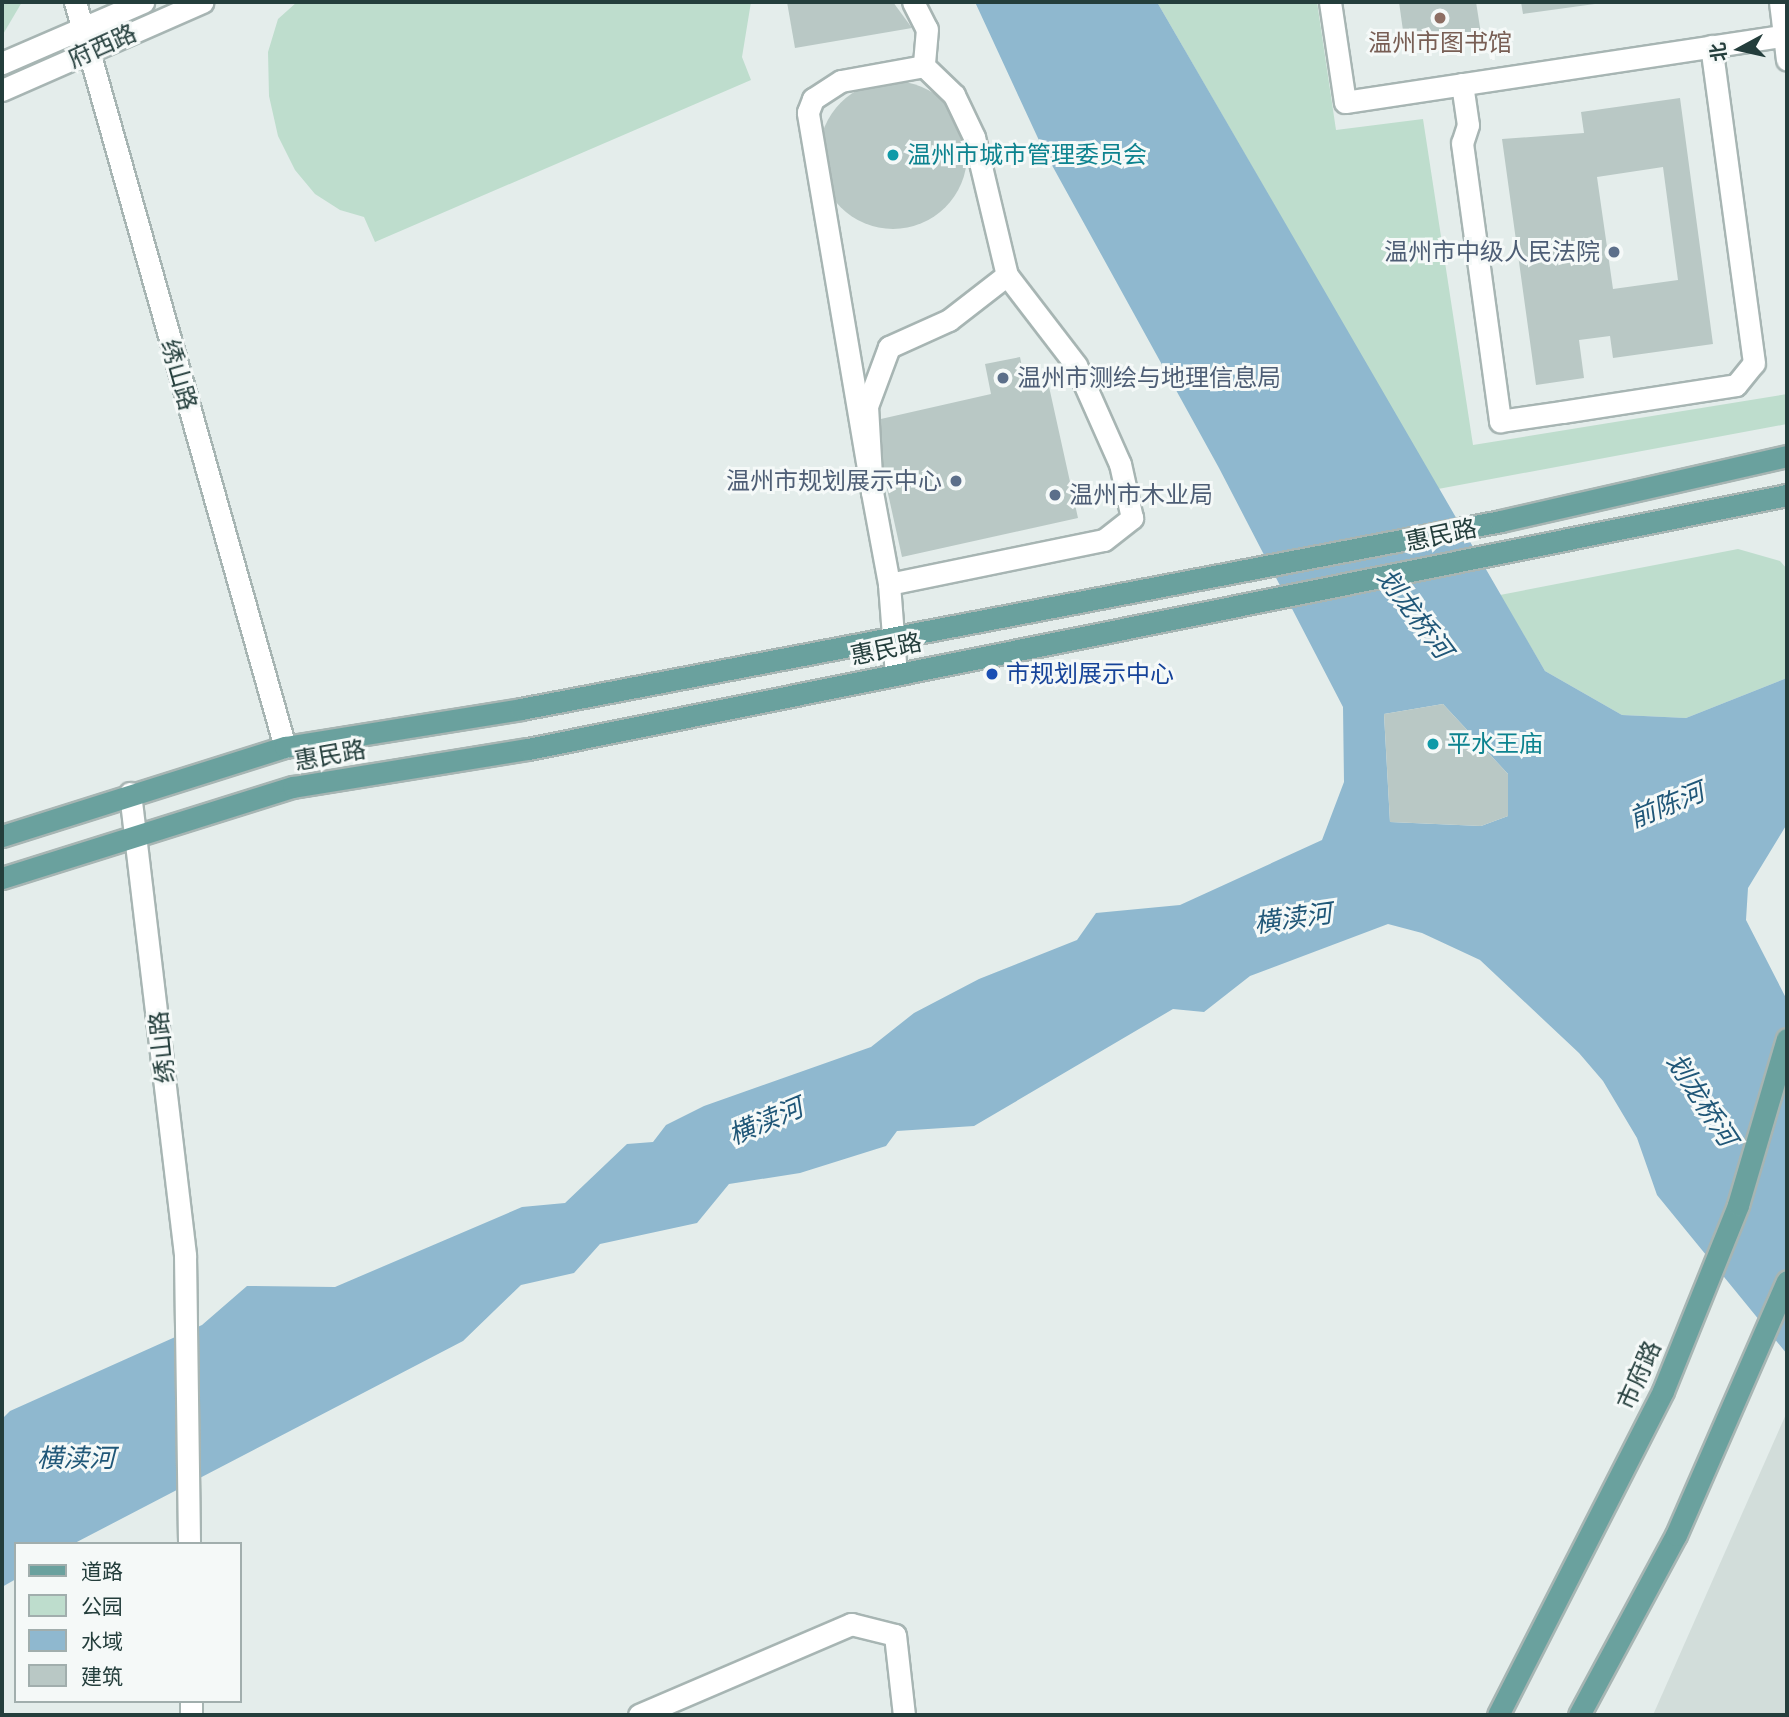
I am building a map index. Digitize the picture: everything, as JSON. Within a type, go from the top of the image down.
[{"type":"main road","name":"惠民路","points":[[2,836],[130,793],[285,747],[521,709],[1501,521],[1787,456]]},
{"type":"main road","name":"惠民路","points":[[2,878],[138,833],[293,787],[528,749],[1506,549],[1787,495]]},
{"type":"main road","name":"市府路","points":[[1497,1715],[1663,1391],[1738,1205],[1787,1039]]},
{"type":"main road","points":[[1580,1715],[1676,1535],[1787,1281]]},
{"type":"street","name":"绣山路","points":[[75,2],[79,27],[285,747]]},
{"type":"street","name":"府西路","points":[[2,63],[79,27],[144,2]]},
{"type":"street","name":"府西路","points":[[2,90],[202,2]]},
{"type":"street","points":[[914,2],[927,29],[924,66]]},
{"type":"street","points":[[1329,2],[1345,102],[1786,35]]},
{"type":"street","points":[[1780,2],[1787,60]]},
{"type":"street","points":[[1462,84],[1468,125],[1462,143],[1500,421],[1562,412],[1736,385],[1754,363],[1711,46]]},
{"type":"street","points":[[889,584],[1104,540],[1132,518],[1121,464],[1076,365],[1007,275],[974,137],[954,94],[924,66]]},
{"type":"street","points":[[896,674],[889,584],[808,112],[813,99],[841,81],[924,66]]},
{"type":"street","points":[[872,492],[866,406],[889,347],[950,320],[1007,275]]},
{"type":"street","name":"绣山路","points":[[130,793],[138,833],[185,1255],[189,1538]]},
{"type":"street","points":[[639,1715],[851,1624],[895,1635],[904,1715]]},
{"type":"shaded area","points":[[1787,1412],[1787,1715],[1653,1715]]},
{"type":"green space","points":[[2,2],[22,2],[2,36]]},
{"type":"green space","points":[[297,2],[751,2],[742,57],[751,80],[375,242],[364,217],[340,210],[315,194],[295,170],[278,136],[269,96],[268,52],[278,19]]},
{"type":"green space","points":[[1157,2],[1317,2],[1336,130],[1423,119],[1473,445],[1787,394],[1787,424],[1438,489]]},
{"type":"green space","points":[[1738,549],[1780,561],[1787,569],[1787,678],[1686,718],[1622,715],[1545,671],[1500,595]]},
{"type":"water","points":[[975,2],[1157,2],[1545,671],[1622,715],[1686,718],[1787,678],[1787,824],[1748,888],[1746,920],[1787,1000],[1787,1354],[1657,1195],[1637,1138],[1603,1081],[1579,1053],[1480,960],[1422,933],[1388,924],[1250,976],[1204,1012],[1173,1009],[974,1126],[897,1131],[886,1146],[800,1173],[729,1184],[697,1223],[600,1244],[574,1273],[521,1285],[463,1341],[77,1542],[14,1542],[14,1580],[2,1587],[2,1419],[10,1411],[202,1325],[247,1286],[335,1287],[522,1207],[565,1203],[627,1144],[653,1142],[666,1125],[704,1106],[871,1047],[914,1013],[979,979],[1077,940],[1096,913],[1180,905],[1322,840],[1344,782],[1343,707],[1219,468],[1043,149]],"holes":[[[1443,704],[1508,774],[1508,816],[1481,826],[1390,822],[1384,714]]]},
{"type":"building","points":[[787,2],[893,2],[912,28],[795,48]]},
{"type":"building","name":"温州市图书馆","points":[[1399,2],[1476,2],[1481,34],[1405,45]]},
{"type":"building","name":"温州市图书馆","points":[[1521,2],[1602,2],[1602,3],[1523,14]]},
{"type":"building","name":"温州市城市管理委员会","points":[[893,81],[921,87],[945,103],[961,127],[967,155],[961,183],[945,207],[921,223],[893,229],[865,223],[841,207],[825,183],[819,155],[825,127],[841,103],[865,87]]},
{"type":"building","points":[[1680,98],[1713,344],[1613,358],[1610,336],[1579,340],[1584,378],[1536,385],[1502,139],[1584,133],[1581,112]],"holes":[[[1663,167],[1678,280],[1613,289],[1597,177]]]},
{"type":"building","points":[[1020,357],[1026,387],[1048,382],[1078,518],[902,557],[872,421],[991,394],[985,364]]},
{"type":"building","name":"平水王庙","points":[[1443,704],[1508,774],[1508,816],[1481,826],[1390,822],[1384,714]]},
{"type":"place","name":"温州市图书馆","points":[[1440,18]]},
{"type":"place","name":"温州市城市管理委员会","points":[[893,155]]},
{"type":"place","name":"温州市中级人民法院","points":[[1614,252]]},
{"type":"place","name":"温州市测绘与地理信息局","points":[[1003,378]]},
{"type":"place","name":"温州市规划展示中心","points":[[956,481]]},
{"type":"place","name":"温州市木业局","points":[[1055,495]]},
{"type":"place","name":"市规划展示中心","points":[[992,674]]},
{"type":"place","name":"平水王庙","points":[[1433,744]]},
{"type":"water label","name":"划龙桥河","points":[[1414,614]]},
{"type":"water label","name":"前陈河","points":[[1667,806]]},
{"type":"water label","name":"横渎河","points":[[1293,919]]},
{"type":"water label","name":"划龙桥河","points":[[1701,1100]]},
{"type":"water label","name":"横渎河","points":[[766,1122]]},
{"type":"water label","name":"横渎河","points":[[76,1459]]}]
